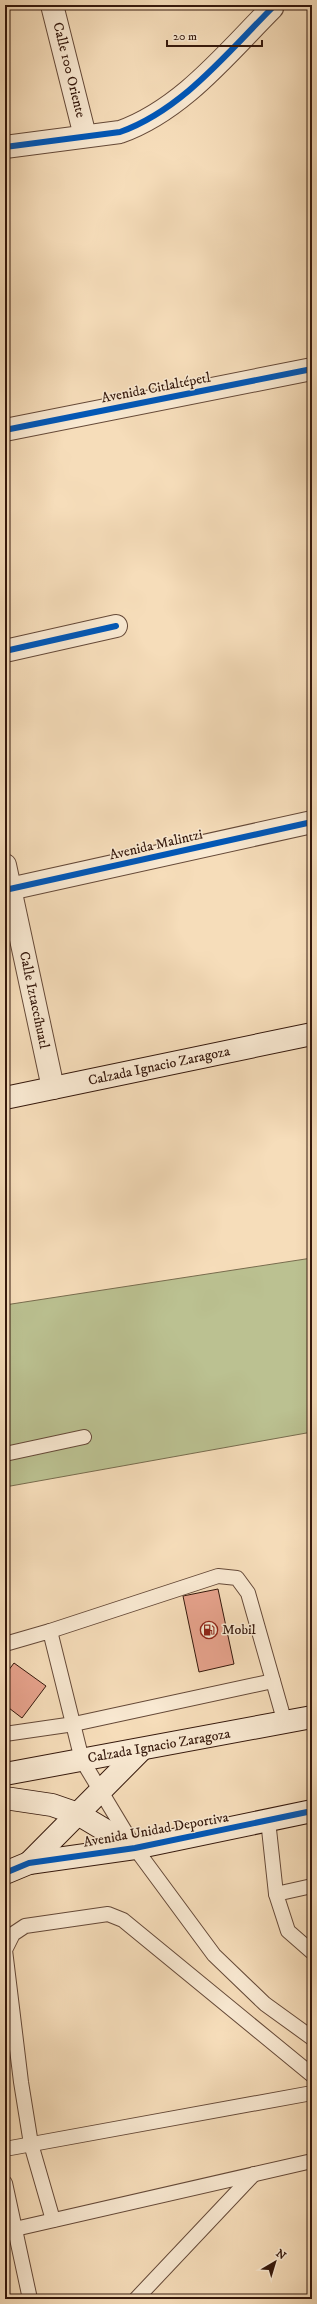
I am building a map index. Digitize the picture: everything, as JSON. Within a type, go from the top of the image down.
[{"type":"street","name":"Calle 100 Oriente","points":[[52,5],[85,136]]},
{"type":"street","points":[[5,147],[120,132],[137,126],[197,84],[272,6]]},
{"type":"street","name":"Avenida Citlaltépetl","points":[[5,430],[312,369]]},
{"type":"street","points":[[5,651],[116,626]]},
{"type":"street","name":"Avenida Malintzi","points":[[8,890],[312,822]]},
{"type":"street","name":"Calle Iztaccíhuatl","points":[[5,864],[8,890],[53,1088]]},
{"type":"street","name":"Calzada Ignacio Zaragoza","points":[[5,1098],[312,1034]]},
{"type":"street","name":"Calzada Ignacio Zaragoza","points":[[5,1774],[141,1750],[312,1717]]},
{"type":"street","name":"Avenida Unidad Deportiva","points":[[29,1863],[141,1750]]},
{"type":"street","points":[[5,1798],[52,1805],[78,1814],[135,1848]]},
{"type":"street","name":"Avenida Unidad Deportiva","points":[[5,1873],[29,1863],[135,1848],[312,1811]]},
{"type":"lane","points":[[5,1454],[84,1437]]},
{"type":"lane","points":[[5,1644],[50,1631],[218,1576],[237,1578],[248,1593],[285,1723]]},
{"type":"lane","points":[[50,1631],[82,1760],[101,1789],[135,1848],[214,1955],[265,2004],[312,2038]]},
{"type":"lane","points":[[5,1734],[74,1724],[273,1681]]},
{"type":"lane","points":[[268,1820],[276,1894],[288,1931],[312,1952]]},
{"type":"lane","points":[[276,1894],[312,1886]]},
{"type":"lane","points":[[54,2220],[31,2144],[20,2075],[5,1950],[13,1934],[25,1926],[108,1914],[123,1920],[312,2075]]},
{"type":"lane","points":[[5,2149],[312,2093]]},
{"type":"lane","points":[[15,2229],[312,2161]]},
{"type":"lane","points":[[136,2299],[254,2174]]},
{"type":"lane","points":[[5,2183],[30,2299]]},
{"type":"green space","points":[[312,1258],[312,1432],[5,1487],[5,1305]]},
{"type":"building","name":"Mobil","points":[[218,1589],[234,1664],[199,1672],[183,1596]]},
{"type":"building","points":[[14,1663],[46,1686],[22,1718],[5,1705],[5,1675]]},
{"type":"cycle path","points":[[5,147],[120,132],[142,122],[164,110],[202,79],[272,8],[271,5]]},
{"type":"cycle path","points":[[5,430],[312,369]]},
{"type":"cycle path","points":[[5,651],[116,626]]},
{"type":"cycle path","points":[[5,890],[312,822]]},
{"type":"cycle path","points":[[5,1873],[29,1863],[135,1848],[312,1811]]},
{"type":"place","name":"Mobil","points":[[209,1630]]}]
